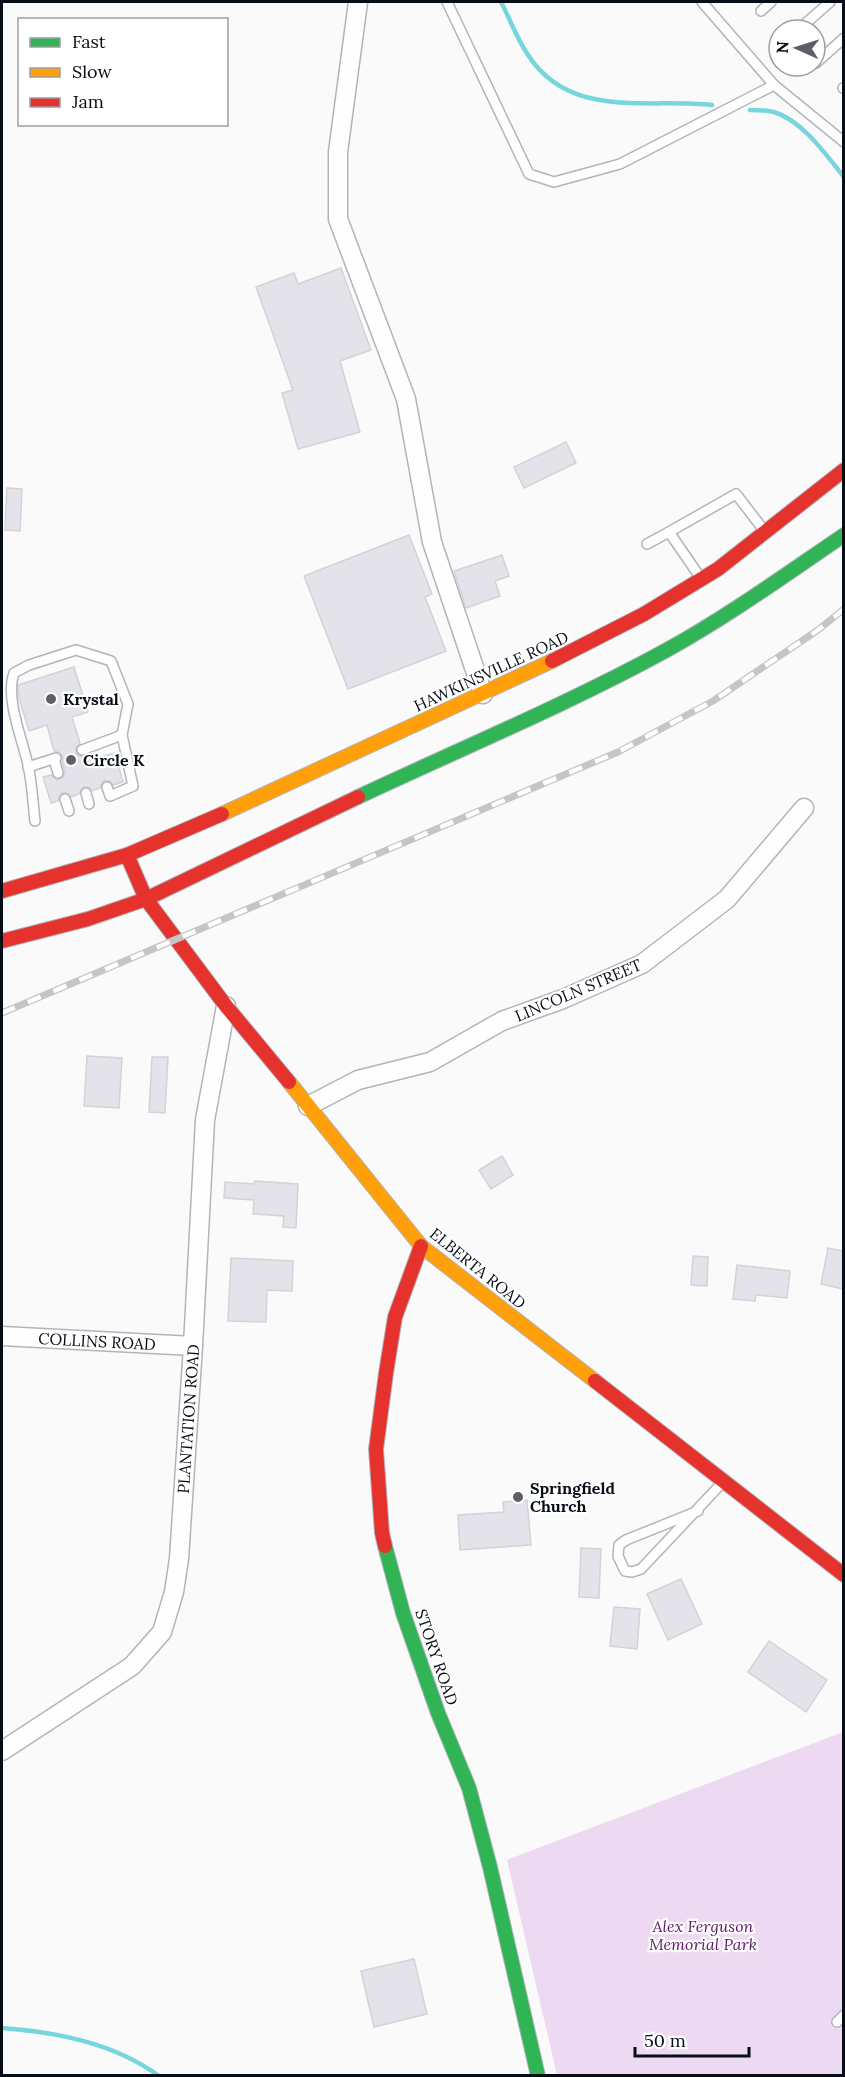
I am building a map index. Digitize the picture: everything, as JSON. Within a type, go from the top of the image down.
[{"type":"main road","name":"HAWKINSVILLE ROAD","points":[[2,891],[127,855],[227,812],[543,666],[644,614],[718,569],[843,470]]},
{"type":"main road","points":[[2,941],[88,919],[146,899],[270,838],[560,703],[665,651],[728,614],[843,535]]},
{"type":"main road","name":"ELBERTA ROAD","points":[[127,855],[146,899],[226,1005],[421,1246],[843,1575]]},
{"type":"main road","name":"STORY ROAD","points":[[421,1246],[395,1317],[376,1449],[382,1533],[404,1613],[438,1713],[469,1788],[490,1867],[538,2076]]},
{"type":"street","points":[[358,2],[338,152],[338,219],[406,399],[432,542],[483,693]]},
{"type":"street","name":"LINCOLN STREET","points":[[308,1106],[358,1080],[430,1062],[502,1021],[563,999],[642,964],[727,899],[804,808]]},
{"type":"street","name":"PLANTATION ROAD","points":[[2,1751],[132,1666],[162,1632],[174,1592],[180,1559],[205,1120],[226,1005]]},
{"type":"street","name":"COLLINS ROAD","points":[[2,1336],[193,1346]]},
{"type":"lane","points":[[447,2],[529,174],[554,182],[620,164],[774,85]]},
{"type":"lane","points":[[702,2],[774,85],[843,142]]},
{"type":"lane","points":[[761,10],[771,2]]},
{"type":"lane","points":[[812,18],[830,2]]},
{"type":"lane","points":[[827,53],[843,38]]},
{"type":"lane","points":[[646,544],[735,494],[765,532]]},
{"type":"lane","points":[[669,532],[701,579]]},
{"type":"lane","points":[[35,821],[28,767],[12,701],[10,683],[14,673],[29,665],[76,650],[111,661],[129,704],[122,735],[133,786],[110,796],[106,786]]},
{"type":"lane","points":[[82,750],[122,735]]},
{"type":"lane","points":[[94,746],[98,758]]},
{"type":"lane","points":[[28,767],[55,758],[58,773]]},
{"type":"lane","points":[[86,793],[89,804]]},
{"type":"lane","points":[[65,799],[69,811]]},
{"type":"lane","points":[[698,1511],[626,1540],[619,1545],[618,1556],[625,1570],[632,1572],[641,1569],[698,1511],[724,1482]]},
{"type":"green space","name":"Alex Ferguson Memorial Park","points":[[843,1732],[843,2075],[557,2075],[507,1860]]},
{"type":"building","points":[[341,268],[371,350],[340,361],[360,432],[298,449],[282,393],[293,390],[256,287],[294,273],[298,284]]},
{"type":"building","points":[[566,442],[576,463],[524,488],[514,467]]},
{"type":"building","points":[[7,488],[22,489],[20,531],[5,530]]},
{"type":"building","points":[[409,535],[432,594],[425,597],[446,651],[348,689],[304,576]]},
{"type":"building","points":[[502,555],[509,576],[495,581],[500,596],[466,608],[454,571]]},
{"type":"building","points":[[74,667],[88,712],[72,717],[80,743],[76,748],[76,753],[84,756],[85,761],[115,753],[123,782],[113,785],[105,780],[100,788],[92,791],[84,787],[79,794],[71,797],[63,792],[58,801],[51,803],[43,777],[51,775],[57,780],[63,777],[65,772],[63,757],[54,751],[47,725],[29,731],[19,698],[18,685]]},
{"type":"building","points":[[87,1056],[122,1058],[119,1108],[84,1106]]},
{"type":"building","points":[[152,1057],[168,1057],[165,1113],[149,1112]]},
{"type":"building","points":[[502,1156],[513,1175],[491,1189],[479,1170]]},
{"type":"building","points":[[255,1181],[298,1184],[296,1228],[283,1227],[284,1216],[253,1214],[254,1200],[224,1198],[225,1182],[254,1184]]},
{"type":"building","points":[[828,1248],[843,1251],[843,1289],[821,1284]]},
{"type":"building","points":[[693,1256],[708,1257],[707,1286],[691,1285]]},
{"type":"building","points":[[231,1258],[293,1261],[292,1291],[267,1290],[266,1322],[228,1321]]},
{"type":"building","points":[[737,1265],[790,1271],[787,1298],[756,1295],[755,1301],[733,1299]]},
{"type":"building","points":[[527,1500],[531,1545],[460,1550],[458,1515],[504,1512],[503,1502]]},
{"type":"building","points":[[581,1548],[601,1549],[599,1598],[579,1597]]},
{"type":"building","points":[[681,1579],[702,1624],[668,1640],[647,1594]]},
{"type":"building","points":[[614,1607],[640,1609],[637,1649],[610,1646]]},
{"type":"building","points":[[769,1641],[827,1680],[806,1712],[748,1672]]},
{"type":"building","points":[[414,1959],[427,2014],[374,2027],[361,1971]]},
{"type":"waterway","points":[[501,2],[528,55],[545,76],[565,89],[588,98],[612,102],[712,105]]},
{"type":"waterway","points":[[750,110],[774,112],[795,123],[822,149],[844,177]]},
{"type":"waterway","points":[[2,2028],[64,2036],[104,2047],[142,2065],[159,2076]]},
{"type":"railway","points":[[2,1013],[618,752],[713,701],[818,630],[844,609]]},
{"type":"traffic: fast","points":[[358,797],[628,671],[733,610],[844,535]]},
{"type":"traffic: fast","points":[[385,1546],[403,1613],[438,1713],[469,1788],[490,1867],[538,2076]]},
{"type":"traffic: slow","points":[[222,814],[552,661]]},
{"type":"traffic: slow","points":[[289,1082],[421,1246],[595,1381]]},
{"type":"traffic: jam","points":[[552,661],[644,614],[718,569],[844,470]]},
{"type":"traffic: jam","points":[[2,941],[88,919],[146,899],[358,797]]},
{"type":"traffic: jam","points":[[2,891],[127,855],[222,814]]},
{"type":"traffic: jam","points":[[127,855],[146,899],[226,1006],[289,1082]]},
{"type":"traffic: jam","points":[[385,1546],[376,1449],[395,1317],[421,1246]]},
{"type":"traffic: jam","points":[[595,1381],[844,1575]]},
{"type":"place","name":"Krystal","points":[[51,699]]},
{"type":"place","name":"Circle K","points":[[71,760]]},
{"type":"place","name":"Springfield Church","points":[[518,1497]]}]
